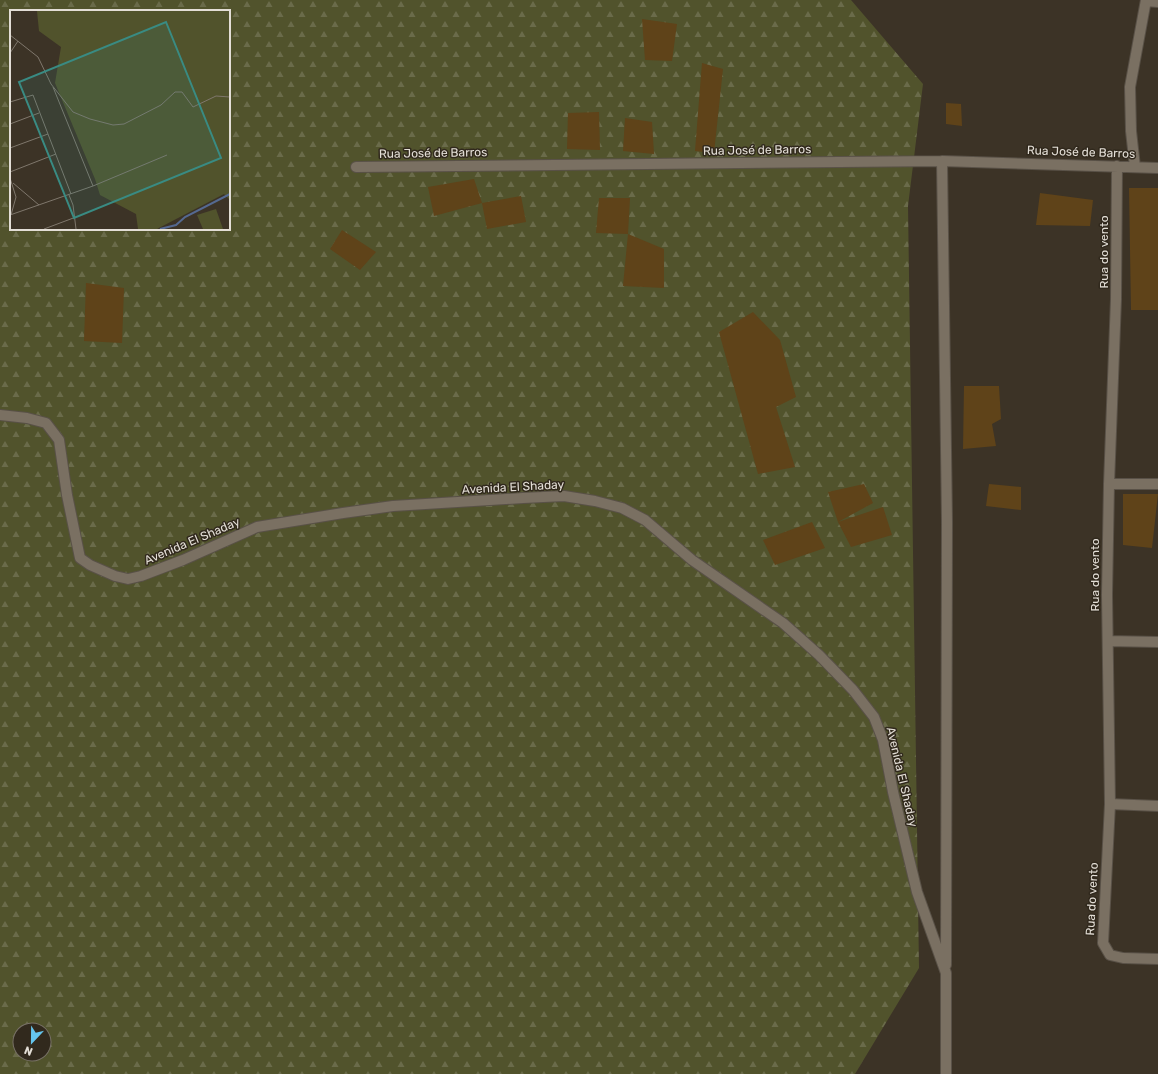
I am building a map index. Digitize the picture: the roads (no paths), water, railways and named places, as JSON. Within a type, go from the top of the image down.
[{"type":"street","points":[[1135,167],[1130,87],[1146,1],[1158,2]]},
{"type":"street","points":[[942,161],[947,522],[946,973]]},
{"type":"street","name":"Rua José de Barros","points":[[356,167],[942,161],[1158,168]]},
{"type":"street","name":"Rua do vento","points":[[1117,166],[1116,300],[1109,484],[1107,596],[1110,804],[1103,943],[1110,955],[1123,958],[1158,959]]},
{"type":"street","name":"Avenida El Shaday","points":[[0,415],[27,418],[46,423],[59,440],[67,495],[80,558],[90,565],[115,576],[128,579],[141,576],[183,560],[257,527],[393,506],[564,496],[595,501],[622,508],[645,520],[692,560],[783,623],[829,665],[853,690],[874,717],[882,740],[892,792],[917,892],[946,973],[946,1074]]},
{"type":"street","points":[[1109,484],[1158,484]]},
{"type":"street","points":[[1108,641],[1158,642]]},
{"type":"street","points":[[1110,804],[1158,806]]}]
